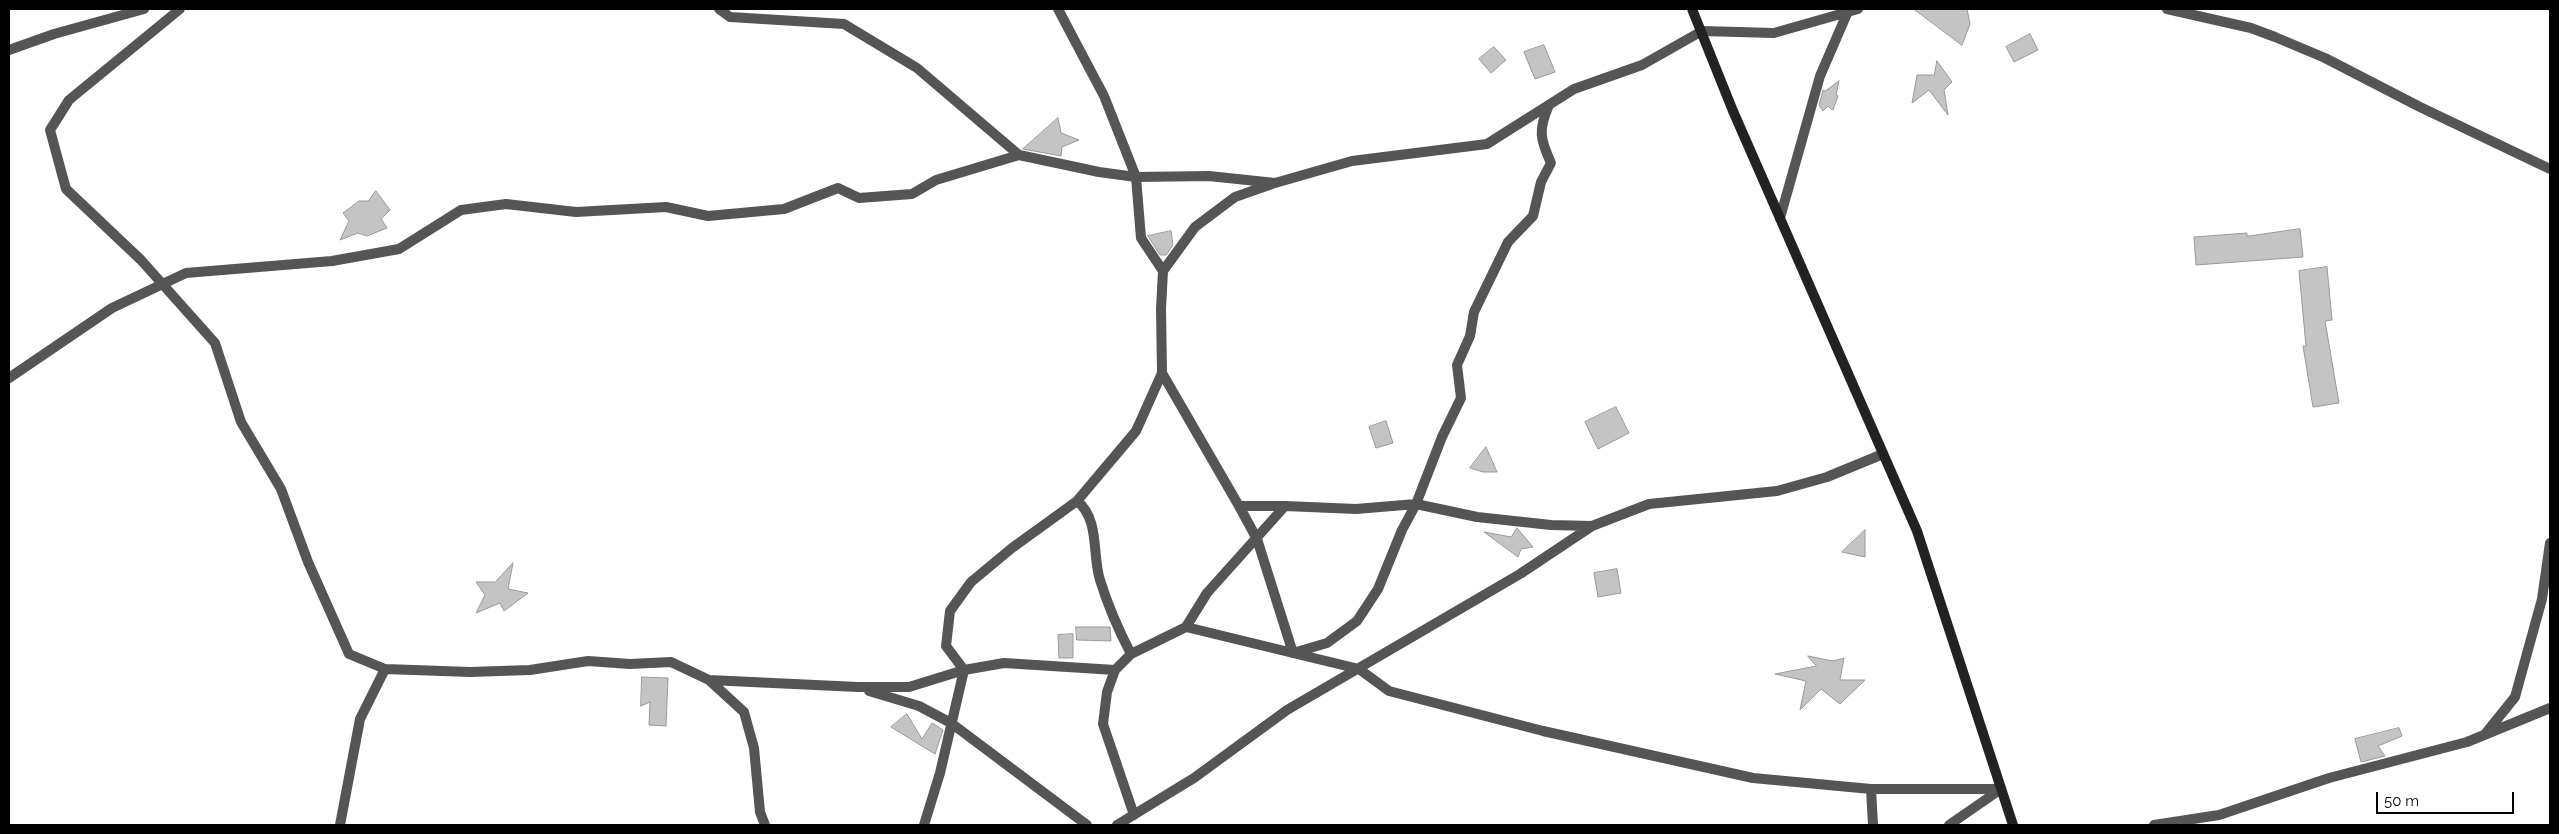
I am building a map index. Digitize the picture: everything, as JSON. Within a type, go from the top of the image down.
[{"type":"main road","points":[[1692,9],[1733,111],[1917,531],[2013,825]]},
{"type":"street","points":[[9,50],[54,34],[144,9]]},
{"type":"street","points":[[180,9],[69,100],[50,130],[66,189],[140,260],[160,285],[215,343],[241,422],[281,489],[308,562],[349,654],[385,669],[470,672],[530,670],[588,662],[630,664],[671,662],[710,680],[744,712],[754,748],[760,812],[765,825]]},
{"type":"street","points":[[719,9],[730,17],[844,24],[917,68],[1019,155],[1098,172],[1136,177],[1209,176],[1275,183]]},
{"type":"street","points":[[1058,9],[1104,96],[1136,177],[1141,238],[1163,271]]},
{"type":"street","points":[[964,670],[946,646],[950,611],[971,582],[1012,548],[1078,501],[1136,431],[1162,374],[1161,309],[1163,271],[1195,227],[1236,197],[1352,160],[1487,144],[1574,88],[1642,65],[1702,31],[1774,33],[1848,10],[1858,9]]},
{"type":"street","points":[[2167,9],[2251,28],[2308,51],[2550,169]]},
{"type":"street","points":[[1780,218],[1820,76],[1848,10]]},
{"type":"street","points":[[1293,653],[1326,643],[1357,621],[1378,589],[1402,530],[1416,504],[1442,437],[1461,398],[1457,365],[1470,336],[1474,312],[1508,242],[1533,216],[1541,182],[1551,163],[1541,140],[1543,118],[1548,105]]},
{"type":"street","points":[[9,378],[112,308],[186,273],[332,261],[399,249],[461,210],[506,204],[576,212],[666,207],[708,216],[784,210],[838,188],[859,198],[912,194],[936,180],[1019,155]]},
{"type":"street","points":[[1162,374],[1239,506],[1256,539],[1268,578],[1280,606],[1293,653]]},
{"type":"street","points":[[1117,825],[1194,778],[1287,710],[1520,574],[1592,526],[1649,504],[1777,491],[1827,477],[1883,454]]},
{"type":"street","points":[[1078,501],[1082,504],[1093,530],[1099,578],[1131,654]]},
{"type":"street","points":[[1239,506],[1356,509],[1416,504],[1477,517],[1551,525],[1592,526]]},
{"type":"street","points":[[1134,815],[1103,724],[1107,692],[1115,670],[1131,654],[1186,626],[1207,593],[1285,506]]},
{"type":"street","points":[[2486,734],[2515,697],[2542,599],[2550,543]]},
{"type":"street","points":[[1186,626],[1359,669],[1389,691],[1543,731],[1753,778],[1871,789],[2001,789]]},
{"type":"street","points":[[710,680],[858,687],[909,687],[964,670],[1004,663],[1115,670]]},
{"type":"street","points":[[340,825],[360,719],[385,669]]},
{"type":"street","points":[[924,825],[940,773],[964,670]]},
{"type":"street","points":[[858,687],[919,706],[951,724],[1087,825]]},
{"type":"street","points":[[2154,825],[2219,815],[2329,778],[2467,742],[2550,708]]},
{"type":"street","points":[[1871,789],[1873,825]]},
{"type":"street","points":[[1949,825],[2001,789]]},
{"type":"building","points":[[1914,9],[1967,9],[1970,24],[1962,45]]},
{"type":"building","points":[[2030,34],[2038,50],[2014,62],[2006,47]]},
{"type":"building","points":[[1544,45],[1555,72],[1535,79],[1524,52]]},
{"type":"building","points":[[1494,47],[1506,60],[1491,73],[1479,59]]},
{"type":"building","points":[[1937,61],[1952,82],[1944,90],[1948,115],[1929,90],[1912,103],[1917,75],[1934,75]]},
{"type":"building","points":[[1839,81],[1836,95],[1838,96],[1833,110],[1828,106],[1823,111],[1819,105],[1823,90],[1825,91]]},
{"type":"building","points":[[1058,118],[1061,133],[1079,140],[1062,147],[1061,156],[1023,149]]},
{"type":"building","points":[[376,191],[390,210],[381,219],[387,228],[367,236],[358,233],[340,240],[349,221],[343,213],[359,201],[368,201]]},
{"type":"building","points":[[2300,229],[2303,257],[2196,265],[2194,237],[2247,233],[2247,236]]},
{"type":"building","points":[[1171,231],[1173,245],[1166,255],[1160,255],[1148,236]]},
{"type":"building","points":[[2327,267],[2332,320],[2325,321],[2339,403],[2313,407],[2303,346],[2306,346],[2299,271]]},
{"type":"building","points":[[1616,407],[1629,433],[1598,449],[1585,422]]},
{"type":"building","points":[[1386,421],[1393,443],[1376,448],[1369,427]]},
{"type":"building","points":[[1486,447],[1497,472],[1483,472],[1470,468]]},
{"type":"building","points":[[1517,528],[1533,547],[1521,549],[1518,557],[1484,532],[1511,537]]},
{"type":"building","points":[[1865,530],[1865,557],[1842,552]]},
{"type":"building","points":[[513,563],[508,589],[528,593],[504,611],[500,603],[476,613],[485,595],[476,582],[495,582]]},
{"type":"building","points":[[1617,569],[1621,593],[1598,597],[1594,573]]},
{"type":"building","points":[[1076,627],[1110,627],[1111,641],[1077,640]]},
{"type":"building","points":[[1073,634],[1073,658],[1059,658],[1058,635]]},
{"type":"building","points":[[1808,656],[1833,661],[1844,658],[1840,680],[1865,680],[1840,704],[1821,689],[1800,710],[1806,681],[1775,674],[1816,666]]},
{"type":"building","points":[[642,677],[668,678],[666,726],[649,725],[650,702],[641,706]]},
{"type":"building","points":[[907,714],[922,739],[932,723],[943,730],[935,754],[891,727]]},
{"type":"building","points":[[2399,728],[2402,736],[2378,746],[2385,756],[2361,762],[2355,739]]}]
